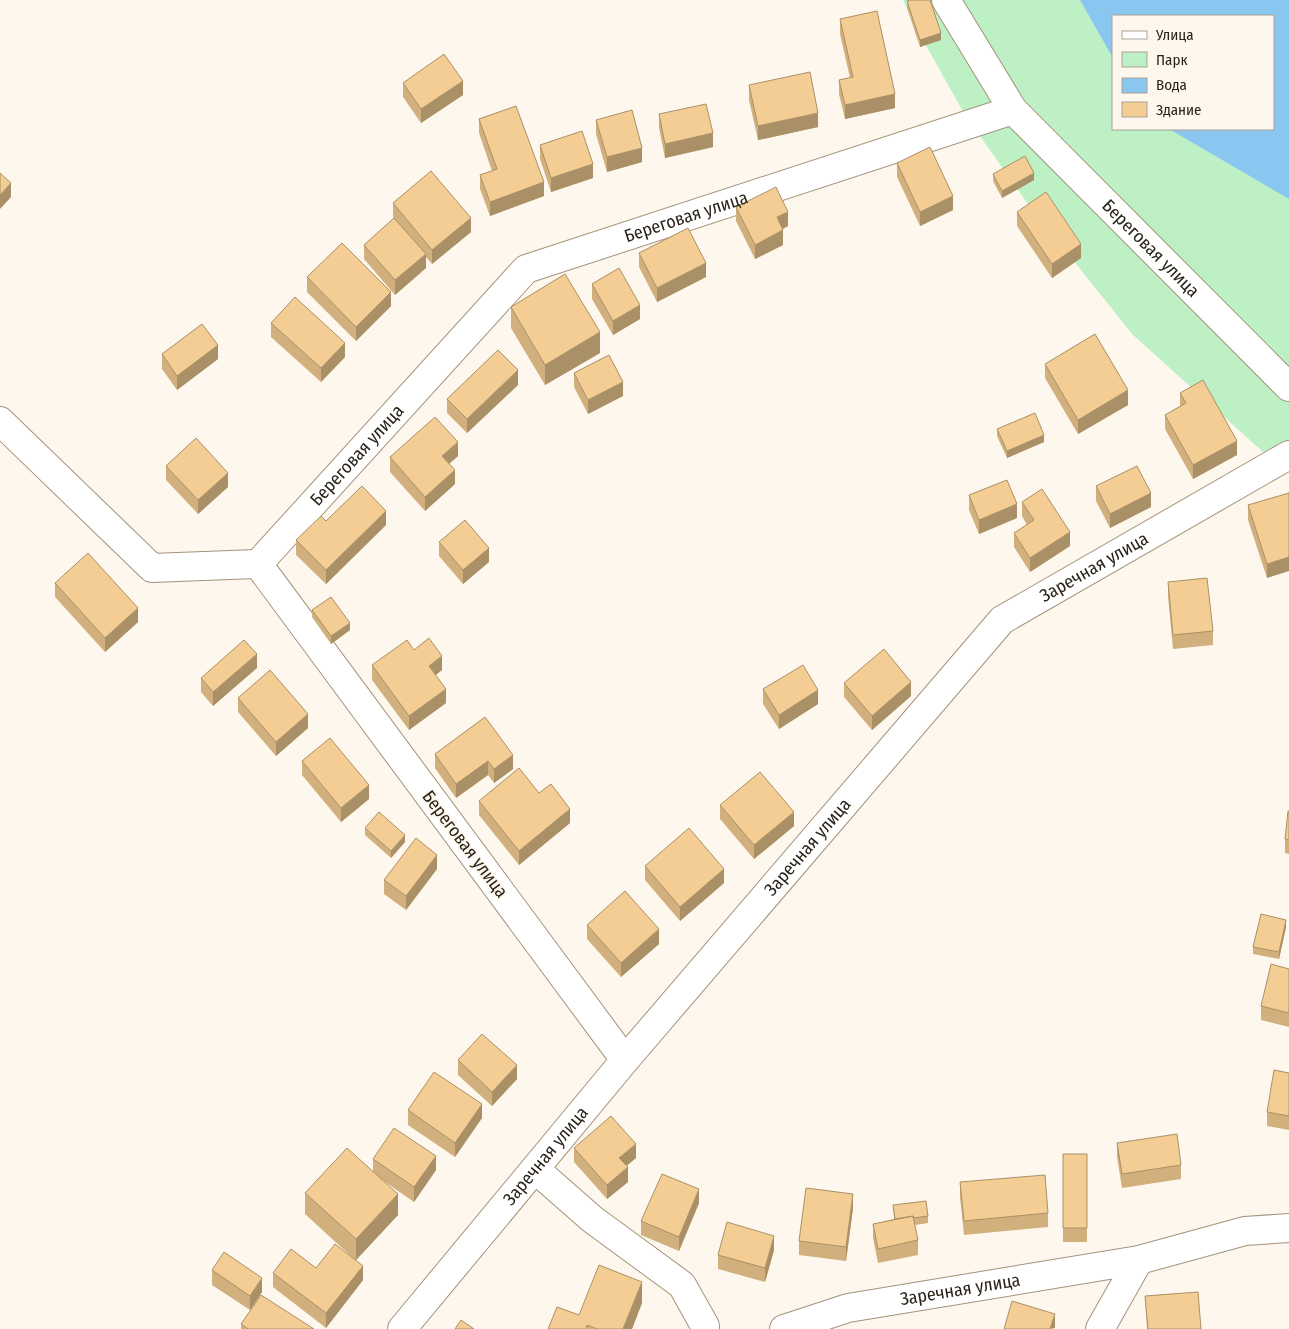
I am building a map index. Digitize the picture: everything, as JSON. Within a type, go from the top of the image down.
[{"type":"street","name":"Береговая улица","points":[[946,0],[1013,110],[1289,387]]},
{"type":"street","name":"Береговая улица","points":[[626,1060],[258,564],[526,269],[1013,110]]},
{"type":"street","points":[[0,422],[152,568],[258,564]]},
{"type":"street","name":"Заречная улица","points":[[402,1329],[626,1060],[1002,620],[1289,455]]},
{"type":"street","points":[[535,1169],[592,1219],[682,1285],[705,1329]]},
{"type":"street","name":"Заречная улица","points":[[784,1329],[848,1308],[1139,1260],[1245,1232],[1289,1228]]},
{"type":"street","points":[[1100,1329],[1139,1260]]},
{"type":"green space","points":[[903,0],[1289,0],[1289,470],[1262,451],[1133,335],[1028,204],[965,115],[915,26]]},
{"type":"water","points":[[1080,0],[1289,0],[1289,199],[1171,130],[1274,130],[1274,15],[1112,15],[1112,56]]},
{"type":"building","points":[[930,0],[941,33],[920,40],[907,1]]},
{"type":"building","points":[[877,11],[895,94],[845,105],[839,80],[853,77],[840,19]]},
{"type":"building","points":[[444,54],[463,81],[421,109],[403,83]]},
{"type":"building","points":[[810,72],[818,113],[758,126],[749,85]]},
{"type":"building","points":[[706,104],[713,133],[665,144],[659,114]]},
{"type":"building","points":[[516,106],[544,182],[490,202],[480,175],[497,169],[479,119]]},
{"type":"building","points":[[632,110],[642,148],[607,157],[596,120]]},
{"type":"building","points":[[582,131],[593,164],[551,178],[540,145]]},
{"type":"building","points":[[930,147],[953,196],[920,212],[897,163]]},
{"type":"building","points":[[1025,156],[1034,173],[1002,191],[993,174]]},
{"type":"building","points":[[431,171],[471,218],[432,250],[393,203]]},
{"type":"building","points":[[0,173],[11,183],[0,195]]},
{"type":"building","points":[[776,187],[788,212],[777,217],[783,230],[755,245],[736,207]]},
{"type":"building","points":[[1046,192],[1081,244],[1052,264],[1017,212]]},
{"type":"building","points":[[394,218],[426,254],[395,280],[364,245]]},
{"type":"building","points":[[688,228],[706,263],[657,288],[639,253]]},
{"type":"building","points":[[342,243],[391,292],[356,327],[307,277]]},
{"type":"building","points":[[619,268],[640,305],[613,321],[592,284]]},
{"type":"building","points":[[565,274],[600,332],[545,365],[511,307]]},
{"type":"building","points":[[295,297],[345,343],[321,368],[271,323]]},
{"type":"building","points":[[202,324],[218,345],[177,376],[162,354]]},
{"type":"building","points":[[1095,334],[1128,390],[1078,420],[1045,364]]},
{"type":"building","points":[[498,350],[518,370],[467,419],[447,399]]},
{"type":"building","points":[[609,355],[623,382],[588,400],[574,373]]},
{"type":"building","points":[[1203,380],[1237,441],[1193,465],[1165,415],[1186,403],[1180,393]]},
{"type":"building","points":[[1035,413],[1044,435],[1007,451],[997,429]]},
{"type":"building","points":[[435,417],[458,442],[442,456],[455,470],[425,497],[390,457]]},
{"type":"building","points":[[196,438],[228,473],[198,500],[166,466]]},
{"type":"building","points":[[1137,466],[1151,493],[1110,514],[1096,486]]},
{"type":"building","points":[[1007,480],[1017,504],[979,520],[969,495]]},
{"type":"building","points":[[362,486],[386,511],[326,570],[296,540],[321,516],[326,521]]},
{"type":"building","points":[[1042,489],[1070,532],[1030,558],[1014,533],[1034,520],[1022,502]]},
{"type":"building","points":[[1289,493],[1289,557],[1267,564],[1248,505]]},
{"type":"building","points":[[465,520],[489,548],[463,570],[439,542]]},
{"type":"building","points":[[88,553],[138,608],[105,638],[55,583]]},
{"type":"building","points":[[1207,578],[1213,631],[1173,635],[1168,582]]},
{"type":"building","points":[[331,597],[350,623],[331,636],[312,610]]},
{"type":"building","points":[[429,638],[442,656],[429,666],[446,689],[409,716],[372,665],[407,640],[414,650]]},
{"type":"building","points":[[244,640],[257,654],[213,692],[201,678]]},
{"type":"building","points":[[884,649],[911,682],[872,716],[844,683]]},
{"type":"building","points":[[803,665],[818,690],[779,715],[763,689]]},
{"type":"building","points":[[270,670],[308,714],[276,742],[238,698]]},
{"type":"building","points":[[485,717],[513,755],[494,769],[488,761],[456,784],[435,754]]},
{"type":"building","points":[[330,738],[369,785],[341,808],[302,761]]},
{"type":"building","points":[[519,768],[539,793],[551,784],[570,809],[519,851],[479,801]]},
{"type":"building","points":[[760,772],[794,812],[754,845],[720,805]]},
{"type":"building","points":[[1289,811],[1289,840],[1285,839]]},
{"type":"building","points":[[379,812],[405,835],[391,851],[365,828]]},
{"type":"building","points":[[689,828],[724,869],[680,907],[645,866]]},
{"type":"building","points":[[416,838],[437,855],[406,896],[384,880]]},
{"type":"building","points":[[625,891],[659,929],[621,963],[587,925]]},
{"type":"building","points":[[1261,914],[1286,920],[1279,952],[1253,947]]},
{"type":"building","points":[[1271,964],[1289,969],[1289,1013],[1261,1006]]},
{"type":"building","points":[[482,1034],[517,1065],[492,1092],[458,1060]]},
{"type":"building","points":[[1274,1070],[1289,1073],[1289,1116],[1267,1112]]},
{"type":"building","points":[[434,1072],[482,1104],[455,1143],[408,1110]]},
{"type":"building","points":[[611,1116],[636,1144],[619,1158],[628,1167],[607,1185],[574,1148]]},
{"type":"building","points":[[394,1128],[436,1156],[414,1187],[373,1159]]},
{"type":"building","points":[[1177,1134],[1181,1165],[1122,1174],[1117,1143]]},
{"type":"building","points":[[347,1148],[398,1194],[356,1239],[305,1193]]},
{"type":"building","points":[[1063,1154],[1087,1154],[1087,1228],[1063,1228]]},
{"type":"building","points":[[662,1174],[699,1189],[679,1237],[641,1221]]},
{"type":"building","points":[[1045,1175],[1048,1213],[964,1221],[960,1182]]},
{"type":"building","points":[[806,1188],[853,1194],[846,1247],[799,1241]]},
{"type":"building","points":[[926,1201],[928,1216],[895,1219],[893,1205]]},
{"type":"building","points":[[913,1216],[918,1240],[878,1249],[873,1224]]},
{"type":"building","points":[[727,1222],[774,1236],[765,1268],[718,1255]]},
{"type":"building","points":[[335,1244],[363,1266],[326,1313],[273,1273],[291,1249],[316,1268]]},
{"type":"building","points":[[224,1252],[262,1278],[250,1296],[212,1270]]},
{"type":"building","points":[[599,1265],[642,1282],[623,1329],[597,1329],[587,1325],[586,1329],[548,1329],[557,1307],[579,1315]]},
{"type":"building","points":[[1198,1292],[1201,1329],[1148,1329],[1145,1296]]},
{"type":"building","points":[[261,1295],[314,1329],[248,1329],[241,1324]]},
{"type":"building","points":[[1012,1301],[1055,1314],[1050,1329],[1004,1329]]},
{"type":"building","points":[[461,1320],[474,1329],[455,1329]]}]
